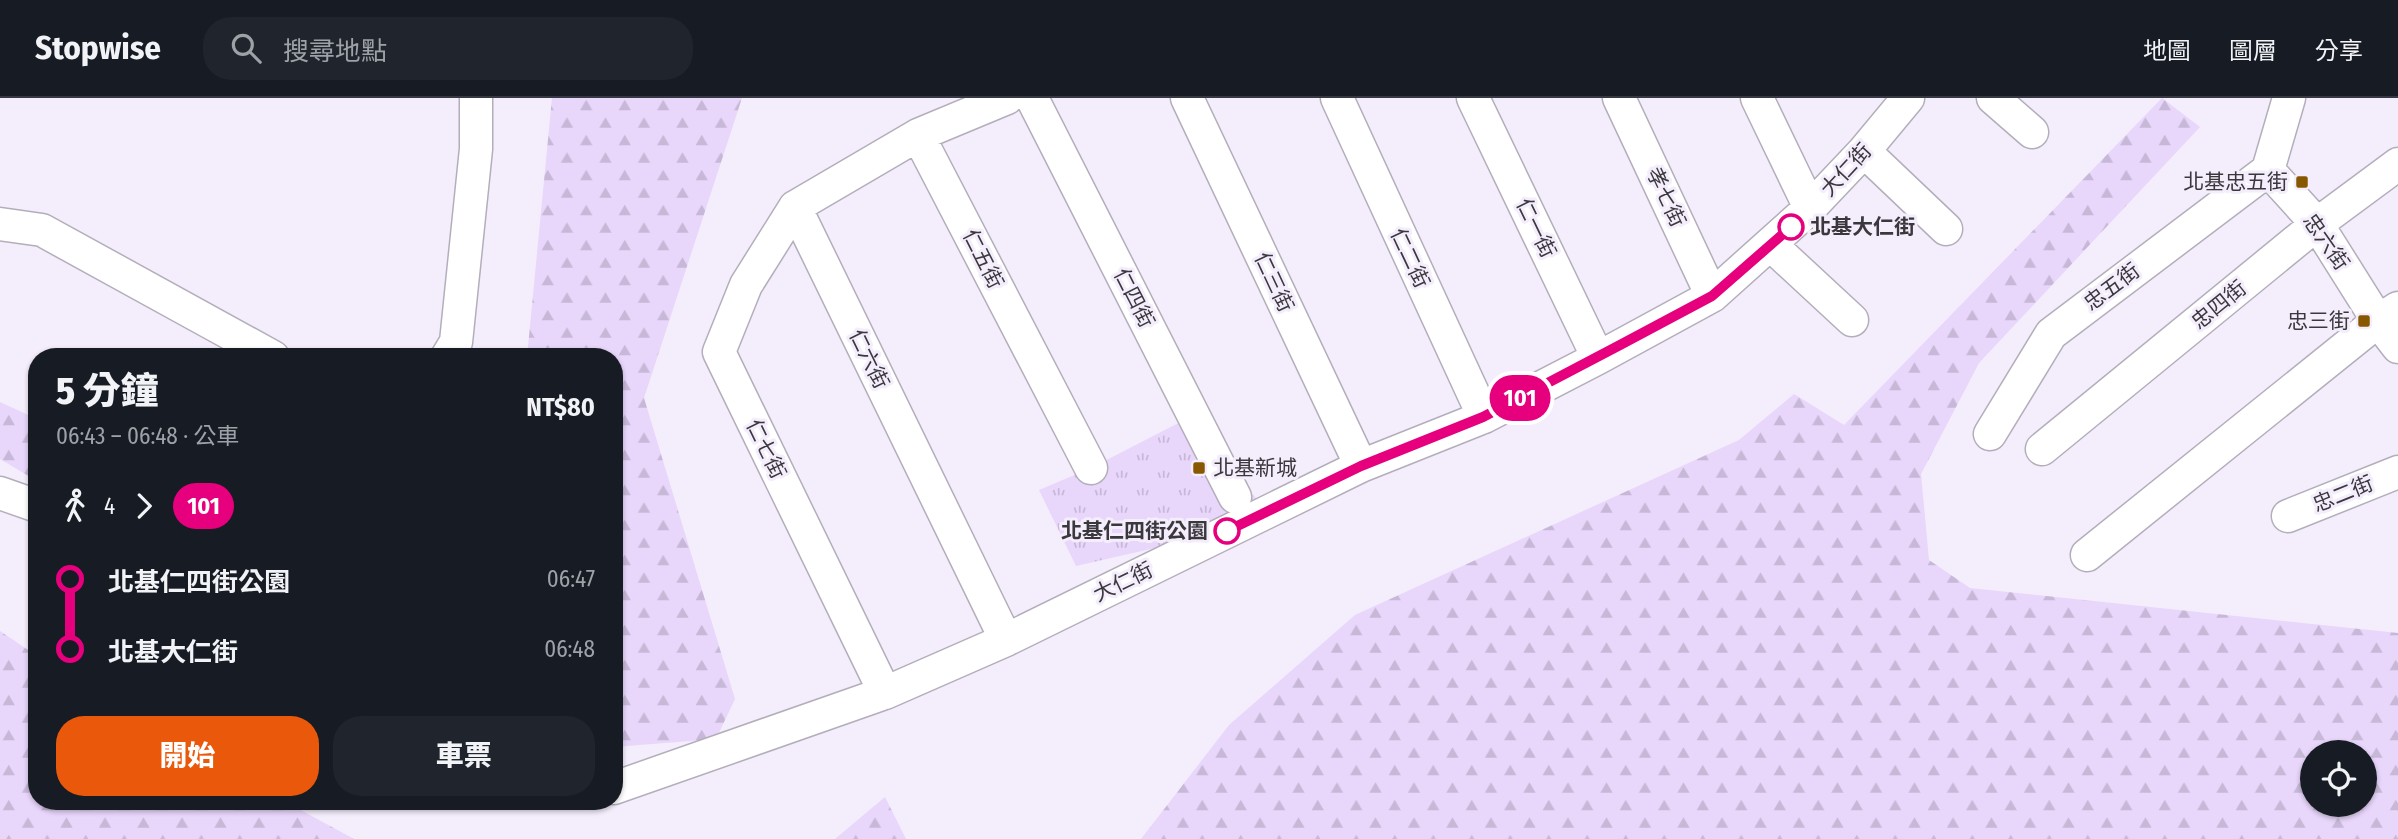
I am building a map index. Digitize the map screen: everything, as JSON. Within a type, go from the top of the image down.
[{"type":"street","points":[[452,348],[456,342],[476,149],[476,98]]},
{"type":"street","points":[[795,207],[918,135],[1007,98]]},
{"type":"street","name":"仁四街","points":[[1032,98],[1235,497]]},
{"type":"street","name":"仁三街","points":[[1187,98],[1361,466]]},
{"type":"street","name":"仁二街","points":[[1337,98],[1483,417]]},
{"type":"street","name":"仁一街","points":[[1474,98],[1598,358]]},
{"type":"street","name":"孝七街","points":[[1619,98],[1712,296]]},
{"type":"street","points":[[1758,98],[1810,208]]},
{"type":"street","points":[[1993,98],[2032,132]]},
{"type":"street","points":[[2267,170],[2289,98]]},
{"type":"street","name":"大仁街","points":[[623,786],[885,694],[1006,640],[1361,466],[1483,417],[1598,358],[1712,296],[1810,208],[1864,151],[1898,102]]},
{"type":"street","name":"仁五街","points":[[918,135],[1091,468]]},
{"type":"street","points":[[1864,151],[1946,229]]},
{"type":"street","name":"忠四街","points":[[2042,449],[2318,224],[2398,164]]},
{"type":"street","name":"忠六街","points":[[2267,170],[2318,224],[2388,315],[2398,346]]},
{"type":"street","name":"忠五街","points":[[1990,434],[2051,334],[2267,170]]},
{"type":"street","name":"仁六街","points":[[795,207],[1006,640]]},
{"type":"street","name":"仁七街","points":[[795,207],[746,285],[719,352],[885,694]]},
{"type":"street","points":[[0,224],[42,230],[257,348]]},
{"type":"street","points":[[1771,245],[1852,320]]},
{"type":"street","points":[[2087,555],[2388,315]]},
{"type":"street","name":"忠二街","points":[[2288,516],[2398,471]]},
{"type":"street","points":[[0,493],[28,503]]},
{"type":"green space","points":[[552,98],[742,98],[644,398],[735,699],[716,739],[623,746],[623,348],[528,348]]},
{"type":"green space","points":[[2162,98],[2200,127],[1979,363],[1921,474],[1929,560],[1970,588],[2398,633],[2398,839],[1141,839],[1229,725],[1355,615],[1739,440],[1794,394],[1844,425]]},
{"type":"green space","points":[[0,402],[28,415],[28,476],[0,459]]},
{"type":"green space","points":[[1194,415],[1273,521],[1076,566],[1039,490],[1091,468]]},
{"type":"green space","points":[[0,631],[28,650],[28,810],[301,810],[354,839],[0,839]]},
{"type":"green space","points":[[885,797],[906,839],[835,839]]},
{"type":"bus line","name":"101","points":[[1227,531],[1361,466],[1483,417],[1712,296],[1791,227]]},
{"type":"place","name":"北基忠五街","points":[[2302,182]]},
{"type":"place","name":"北基大仁街","points":[[1791,227]]},
{"type":"place","name":"忠三街","points":[[2364,321]]},
{"type":"place","name":"北基新城","points":[[1199,468]]},
{"type":"place","name":"北基仁四街公園","points":[[1227,531]]}]
